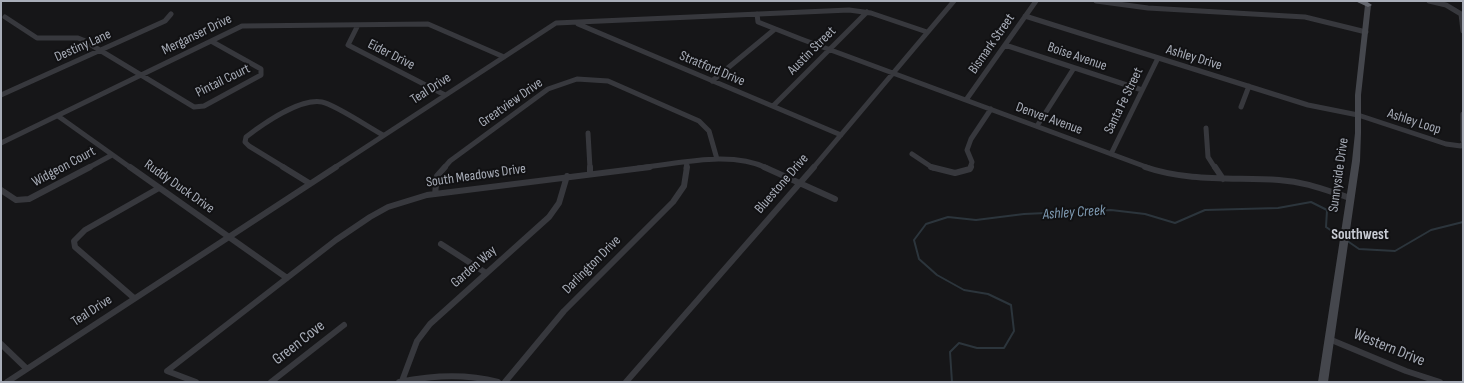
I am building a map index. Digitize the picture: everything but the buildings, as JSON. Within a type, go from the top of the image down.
[{"type":"highway","points":[[1359,1],[1369,3]]},
{"type":"street","name":"Bluestone Drive","points":[[626,382],[800,183],[954,1]]},
{"type":"street","name":"Bismark Street","points":[[966,100],[1036,1]]},
{"type":"street","points":[[1096,1],[1168,10],[1305,17],[1366,32]]},
{"type":"street","points":[[1428,1],[1449,6],[1461,14],[1463,31]]},
{"type":"street","name":"Sunnyside Drive","points":[[1324,382],[1328,339],[1356,161],[1359,79],[1369,3]]},
{"type":"street","name":"Teal Drive","points":[[7,382],[556,23],[841,10],[867,12],[927,32]]},
{"type":"street","name":"Austin Street","points":[[773,106],[867,12]]},
{"type":"street","name":"Destiny Lane","points":[[1,95],[165,21],[171,14]]},
{"type":"street","name":"Denver Avenue","points":[[757,14],[758,22],[775,29],[1111,154],[1175,175],[1292,182],[1322,187],[1350,198]]},
{"type":"street","name":"Ashley Drive","points":[[1025,16],[1308,105],[1358,115]]},
{"type":"street","points":[[5,17],[37,38],[78,38],[141,74]]},
{"type":"street","name":"Stratford Drive","points":[[575,22],[841,135]]},
{"type":"street","name":"Merganser Drive","points":[[1,143],[242,26],[428,24],[504,57]]},
{"type":"street","name":"Eider Drive","points":[[358,25],[348,45],[446,95]]},
{"type":"street","points":[[712,81],[775,29]]},
{"type":"street","name":"Pintail Court","points":[[141,74],[194,107],[204,106],[261,74],[261,69],[211,41]]},
{"type":"street","name":"Boise Avenue","points":[[1005,45],[1142,90]]},
{"type":"street","name":"Santa Fe Street","points":[[1111,154],[1158,58]]},
{"type":"street","points":[[1037,126],[1074,68]]},
{"type":"street","name":"Greatview Drive","points":[[435,194],[437,176],[450,161],[548,90],[562,83],[578,79],[590,78],[608,81],[694,118],[709,131],[717,159]]},
{"type":"street","points":[[1242,106],[1249,86]]},
{"type":"street","points":[[309,183],[249,146],[246,142],[246,137],[299,105],[316,100],[324,102],[383,135]]},
{"type":"street","points":[[912,154],[925,165],[947,172],[960,174],[970,169],[972,162],[967,150],[970,139],[991,109]]},
{"type":"street","name":"Ashley Loop","points":[[1463,114],[1463,140]]},
{"type":"street","name":"Ashley Loop","points":[[1358,115],[1446,144],[1461,146],[1463,144]]},
{"type":"street","name":"Ruddy Duck Drive","points":[[58,116],[287,278]]},
{"type":"street","points":[[1206,128],[1208,158],[1223,179]]},
{"type":"street","points":[[588,133],[590,173]]},
{"type":"street","name":"Widgeon Court","points":[[1,190],[12,199],[22,202],[112,155]]},
{"type":"street","name":"South Meadows Drive","points":[[196,382],[167,371],[213,333],[287,278],[381,210],[403,200],[590,173],[737,158],[747,160],[835,199]]},
{"type":"street","name":"Darlington Drive","points":[[506,382],[536,341],[557,317],[673,202],[684,186],[687,163]]},
{"type":"street","name":"Garden Way","points":[[400,381],[412,351],[421,335],[441,312],[553,212],[560,203],[567,176]]},
{"type":"street","points":[[134,298],[75,247],[74,241],[85,230],[159,188]]},
{"type":"street","points":[[441,244],[486,273]]},
{"type":"street","name":"Green Cove","points":[[271,382],[344,325]]},
{"type":"street","name":"Western Drive","points":[[1328,339],[1406,371],[1440,382]]},
{"type":"street","points":[[1,344],[27,369]]},
{"type":"street","points":[[400,381],[454,375],[472,376],[498,382]]},
{"type":"waterway","name":"Ashley Creek","points":[[952,382],[950,352],[959,343],[977,348],[1004,348],[1014,331],[1011,305],[988,294],[964,290],[937,275],[919,259],[914,240],[926,224],[948,217],[976,220],[1024,214],[1111,210],[1145,214],[1175,223],[1205,210],[1278,208],[1311,202],[1327,210],[1326,227],[1342,238]]},
{"type":"waterway","name":"Ashley Creek","points":[[1346,240],[1359,249],[1395,251],[1431,230],[1463,222]]},
{"type":"district","name":"Southwest","points":[[1360,235]]}]
